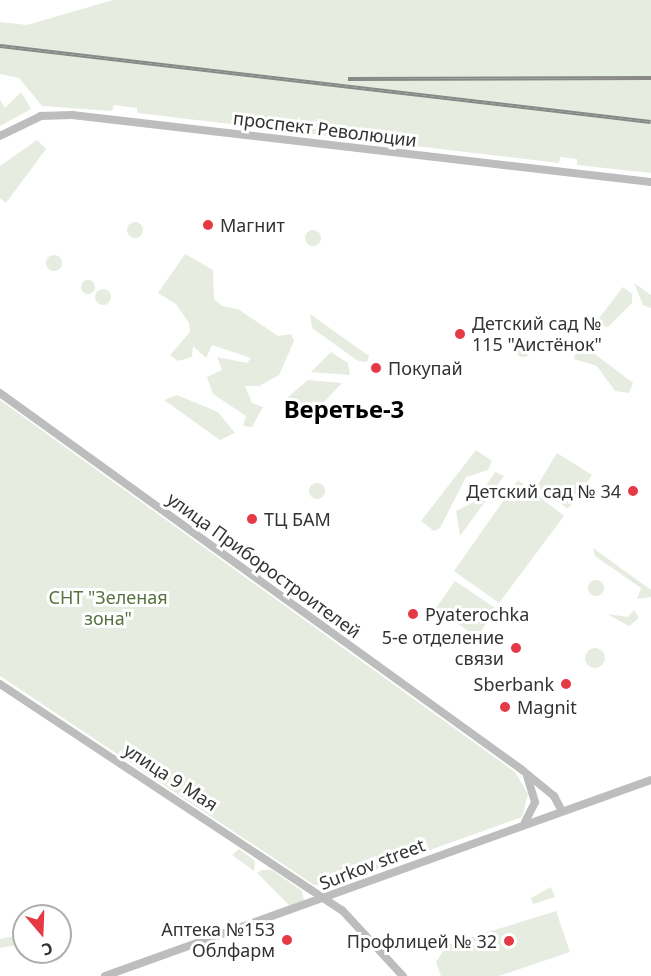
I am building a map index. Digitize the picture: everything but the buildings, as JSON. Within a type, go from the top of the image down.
[{"type":"main road","name":"проспект Революции","points":[[0,136],[40,116],[72,115],[651,182]]},
{"type":"main road","name":"улица Приборостроителей","points":[[0,393],[521,769],[554,796],[562,811]]},
{"type":"main road","name":"улица 9 Мая","points":[[0,684],[342,910],[403,976]]},
{"type":"main road","points":[[518,826],[535,802],[521,769]]},
{"type":"main road","name":"Surkov street","points":[[105,976],[651,780]]},
{"type":"green space","points":[[113,0],[651,0],[651,173],[577,165],[577,159],[560,157],[559,163],[137,113],[137,108],[114,105],[112,111],[42,106],[19,78],[0,74],[0,22],[27,25]]},
{"type":"green space","points":[[21,92],[31,109],[0,126],[0,100],[5,108]]},
{"type":"green space","points":[[37,140],[46,149],[6,203],[0,198],[0,166]]},
{"type":"green space","points":[[135,222],[141,224],[143,230],[141,236],[135,238],[129,236],[127,230],[129,224]]},
{"type":"green space","points":[[313,230],[319,232],[321,238],[319,244],[313,246],[307,244],[305,238],[307,232]]},
{"type":"green space","points":[[185,254],[213,270],[214,299],[222,306],[238,309],[278,336],[291,334],[294,341],[279,375],[259,386],[245,386],[252,403],[263,407],[252,427],[243,426],[246,416],[213,394],[207,377],[222,370],[217,357],[247,363],[251,358],[212,345],[206,358],[193,346],[192,357],[178,361],[170,355],[190,332],[189,323],[176,304],[158,293]]},
{"type":"green space","points":[[54,255],[60,257],[62,263],[60,269],[54,271],[48,269],[46,263],[48,257]]},
{"type":"green space","points":[[88,280],[93,282],[95,287],[93,292],[88,294],[83,292],[81,287],[83,282]]},
{"type":"green space","points":[[634,283],[651,295],[651,308],[643,305]]},
{"type":"green space","points":[[623,287],[632,294],[632,303],[608,327],[600,325],[596,322]]},
{"type":"green space","points":[[103,289],[111,297],[103,305],[95,297]]},
{"type":"green space","points":[[310,314],[369,356],[367,362],[358,361],[312,328]]},
{"type":"green space","points":[[520,341],[526,341],[531,349],[529,355],[520,357],[515,352],[515,346]]},
{"type":"green space","points":[[579,342],[633,383],[629,393],[615,391],[597,366],[574,359]]},
{"type":"green space","points":[[331,352],[348,363],[350,375],[311,372]]},
{"type":"green space","points":[[308,380],[342,383],[309,418],[288,397]]},
{"type":"green space","points":[[177,395],[218,412],[235,433],[220,440],[164,400]]},
{"type":"green space","name":"СНТ \"Зеленая зона\"","points":[[0,400],[515,772],[528,794],[522,817],[330,886],[314,885],[0,676]]},
{"type":"green space","points":[[476,450],[492,461],[488,470],[466,477],[440,528],[434,531],[421,521]]},
{"type":"green space","points":[[557,453],[592,475],[568,509],[537,486]]},
{"type":"green space","points":[[495,472],[504,476],[460,536],[456,511],[476,501]]},
{"type":"green space","points":[[518,480],[564,516],[499,603],[454,571]]},
{"type":"green space","points":[[314,483],[320,483],[325,491],[323,497],[314,499],[309,494],[309,488]]},
{"type":"green space","points":[[223,529],[229,531],[231,537],[229,543],[223,545],[217,543],[215,537],[217,531]]},
{"type":"green space","points":[[245,547],[259,558],[257,566],[244,561]]},
{"type":"green space","points":[[593,548],[651,590],[651,597],[637,599],[641,588],[595,556]]},
{"type":"green space","points":[[593,580],[599,580],[604,588],[602,594],[593,596],[588,591],[588,585]]},
{"type":"green space","points":[[455,581],[495,608],[482,630],[482,641],[436,608]]},
{"type":"green space","points":[[634,610],[639,618],[629,626],[607,614],[628,617]]},
{"type":"green space","points":[[591,648],[599,648],[605,654],[605,662],[599,668],[591,668],[585,662],[585,654]]},
{"type":"green space","points":[[239,849],[255,861],[254,871],[232,855]]},
{"type":"green space","points":[[261,870],[272,870],[302,891],[304,901],[139,961],[289,905],[257,873]]},
{"type":"green space","points":[[551,887],[555,897],[533,904],[531,898]]},
{"type":"green space","name":"Профлицей № 32","points":[[556,911],[570,952],[499,976],[441,976],[436,962],[447,945]]},
{"type":"green space","points":[[12,936],[12,946],[0,948],[0,939]]},
{"type":"railway","points":[[0,46],[651,122]]},
{"type":"railway","points":[[348,79],[651,78]]},
{"type":"place","name":"Магнит","points":[[208,225]]},
{"type":"place","name":"Детский сад № 115 \"Аистёнок\"","points":[[460,334]]},
{"type":"place","name":"Покупай","points":[[376,368]]},
{"type":"place","name":"Детский сад № 34","points":[[633,491]]},
{"type":"place","name":"ТЦ БАМ","points":[[252,519]]},
{"type":"place","name":"Pyaterochka","points":[[413,614]]},
{"type":"place","name":"5-е отделение связи","points":[[516,648]]},
{"type":"place","name":"Sberbank","points":[[566,684]]},
{"type":"place","name":"Magnit","points":[[505,707]]},
{"type":"place","name":"Аптека №153 Облфарм","points":[[287,940]]},
{"type":"place","name":"Профлицей № 32","points":[[509,941]]},
{"type":"district","name":"Веретье-3","points":[[344,409]]}]
